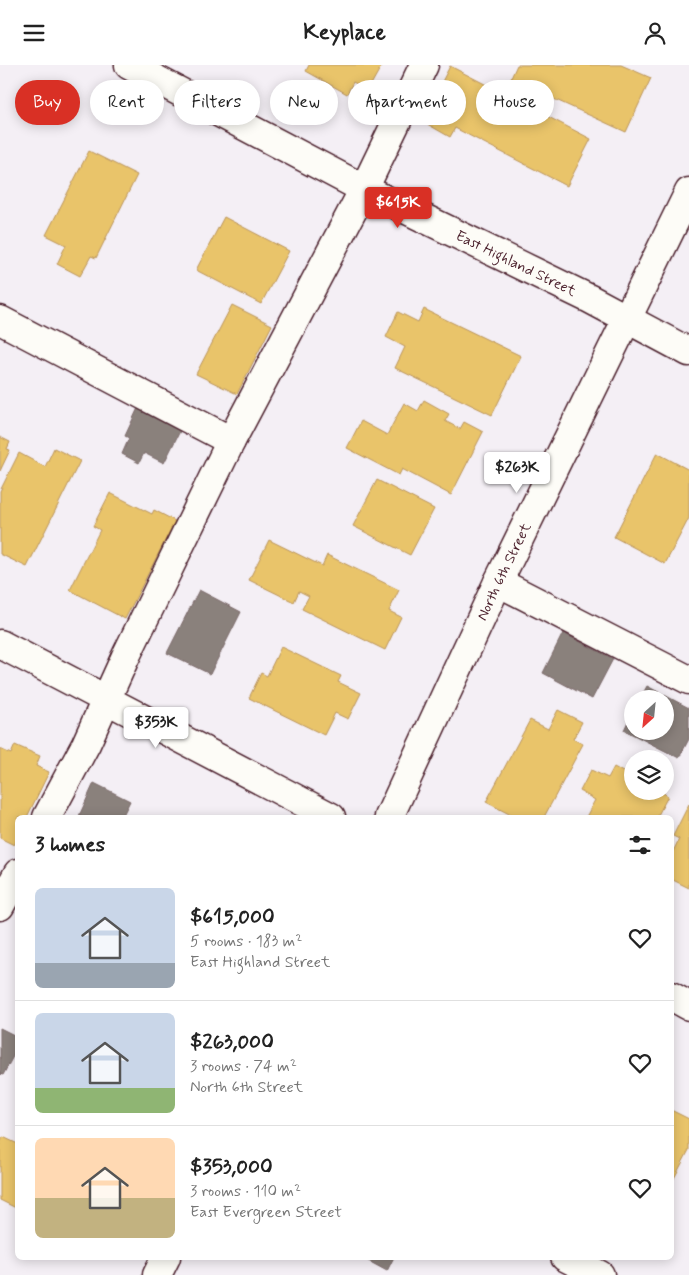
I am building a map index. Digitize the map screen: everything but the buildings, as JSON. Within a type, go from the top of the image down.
[{"type":"street","name":"East Highland Street","points":[[129,65],[364,189],[627,319],[689,352]]},
{"type":"street","points":[[48,815],[86,744],[125,657],[231,441],[364,189],[424,65]]},
{"type":"street","name":"North 6th Street","points":[[390,815],[498,582],[689,191]]},
{"type":"street","points":[[0,320],[231,441]]},
{"type":"street","points":[[498,582],[689,680]]},
{"type":"street","points":[[0,644],[327,815]]},
{"type":"street","points":[[0,906],[15,878]]},
{"type":"street","points":[[674,998],[689,1005]]},
{"type":"street","points":[[157,1275],[164,1260]]},
{"type":"street","points":[[572,1260],[600,1275]]}]
